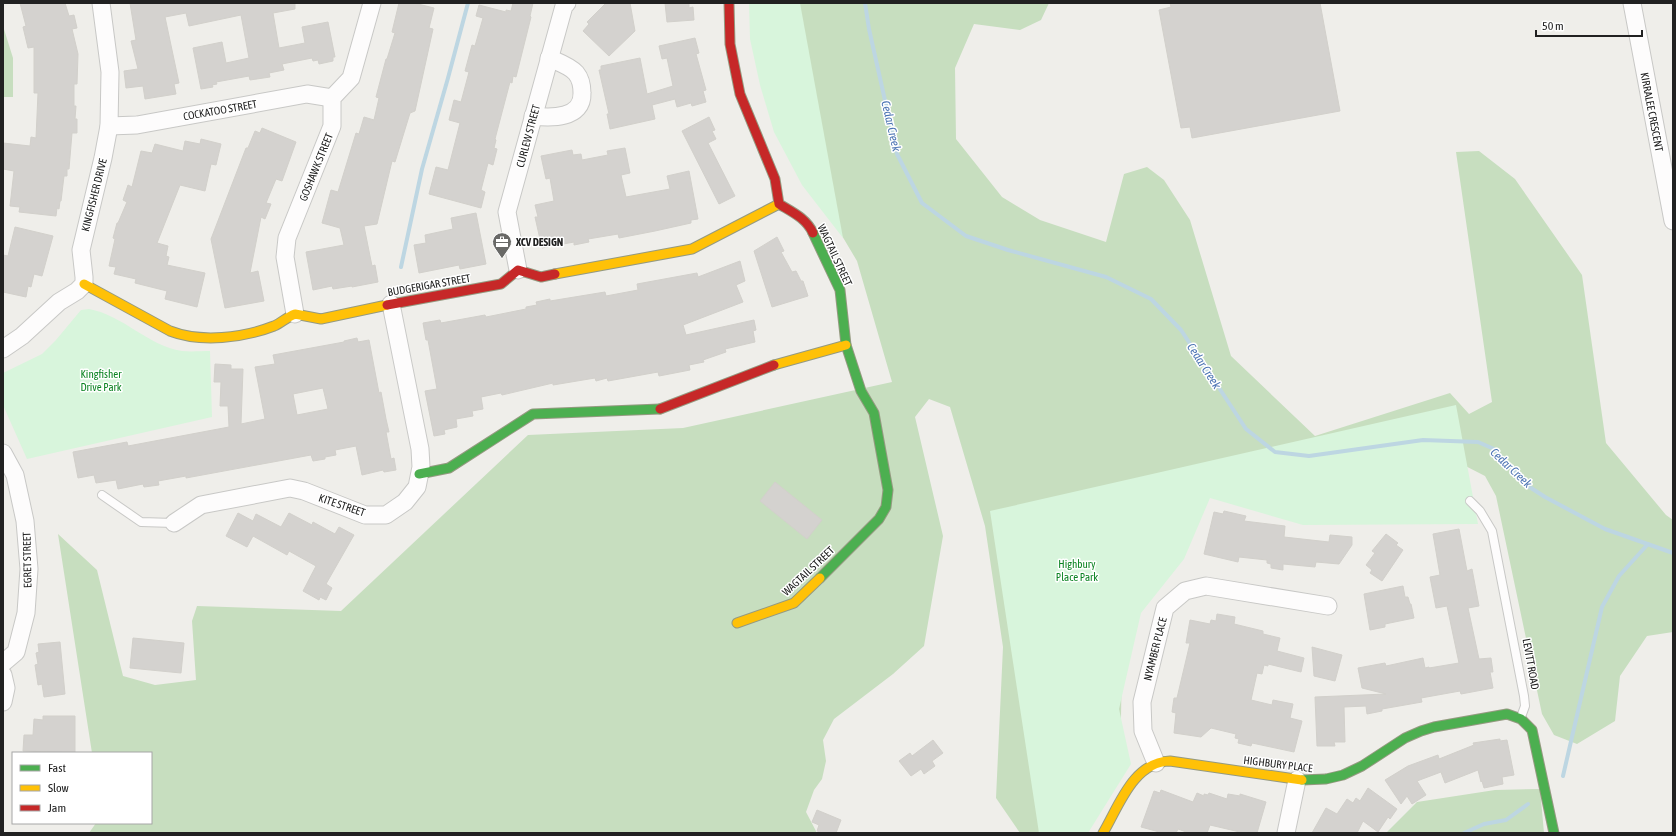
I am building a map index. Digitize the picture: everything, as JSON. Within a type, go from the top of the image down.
[{"type":"street","name":"KINGFISHER DRIVE","points":[[84,284],[81,250],[109,126],[110,72],[101,3]]},
{"type":"street","points":[[332,98],[351,78],[372,3]]},
{"type":"street","name":"CURLEW STREET","points":[[518,270],[507,212],[564,6],[567,3]]},
{"type":"street","points":[[518,270],[541,277],[692,249],[778,204],[775,179],[740,94],[730,44],[728,3]]},
{"type":"street","name":"KIRRALEE CRESCENT","points":[[1632,3],[1673,221]]},
{"type":"street","points":[[533,116],[554,118],[573,112],[579,105],[582,97],[580,79],[576,72],[550,58]]},
{"type":"street","name":"COCKATOO STREET","points":[[109,126],[137,125],[307,94],[332,98]]},
{"type":"street","name":"GOSHAWK STREET","points":[[295,314],[286,267],[286,248],[290,231],[332,126],[332,98]]},
{"type":"street","name":"WAGTAIL STREET","points":[[737,622],[794,603],[879,519],[886,507],[888,490],[874,413],[861,391],[846,345],[840,290],[809,225],[799,216],[778,204]]},
{"type":"street","name":"BUDGERIGAR STREET","points":[[295,314],[321,319],[391,304],[501,284],[518,270]]},
{"type":"street","points":[[3,349],[22,336],[59,302],[77,291],[84,284],[167,330],[189,337],[207,338],[267,329],[295,314]]},
{"type":"street","name":"KITE STREET","points":[[174,523],[201,505],[290,488],[304,491],[366,515],[386,515],[405,502],[417,487],[421,468],[420,448],[391,304]]},
{"type":"street","points":[[419,474],[449,468],[533,414],[659,409],[780,362],[846,345]]},
{"type":"street","name":"EGRET STREET","points":[[3,453],[15,475],[25,521],[29,569],[26,613],[16,652],[3,663]]},
{"type":"street","name":"NYAMBER PLACE","points":[[1156,763],[1143,731],[1142,702],[1165,608],[1185,591],[1206,586],[1328,606]]},
{"type":"street","points":[[3,675],[6,688],[3,702]]},
{"type":"street","name":"HIGHBURY PLACE","points":[[1103,833],[1134,779],[1145,768],[1156,763],[1170,761],[1297,780],[1313,781],[1342,775],[1355,770],[1414,733],[1497,715],[1508,714],[1521,718]]},
{"type":"street","points":[[1521,718],[1528,724],[1534,736],[1554,833]]},
{"type":"street","points":[[1286,833],[1297,780]]},
{"type":"lane","points":[[102,495],[141,522],[174,523]]},
{"type":"lane","name":"LEVITT ROAD","points":[[1470,501],[1480,511],[1492,531],[1524,696],[1525,706],[1521,718]]},
{"type":"green space","points":[[749,3],[800,3],[843,238],[802,185],[774,132],[760,85],[750,39]]},
{"type":"green space","points":[[762,3],[1049,3],[1041,20],[1020,30],[974,24],[955,68],[956,139],[1002,197],[1040,220],[1106,242],[1124,174],[1147,167],[1164,180],[1190,220],[1231,356],[1315,436],[1450,393],[1469,414],[1492,402],[1456,152],[1479,151],[1515,179],[1582,275],[1606,443],[1666,515],[1673,520],[1673,632],[1647,636],[1620,676],[1615,721],[1577,744],[1554,735],[1542,714],[1496,496],[1485,476],[1442,454],[1199,490],[1123,586],[1121,718],[1066,825],[1034,833],[1020,833],[996,798],[1003,647],[985,526],[950,407],[929,399],[915,417],[943,536],[924,646],[893,674],[834,719],[823,740],[826,761],[822,779],[814,790],[806,812],[817,833],[89,833],[95,824],[152,824],[152,752],[92,752],[58,534],[97,570],[123,676],[155,685],[196,680],[192,621],[197,606],[341,611],[528,435],[683,428],[892,382],[857,261],[794,155]]},
{"type":"green space","points":[[3,26],[13,58],[13,97],[3,97]]},
{"type":"green space","name":"Kingfisher Drive Park","points":[[89,309],[113,317],[158,343],[170,348],[182,351],[210,351],[212,417],[27,459],[3,405],[3,373],[42,354],[81,310]]},
{"type":"green space","name":"Highbury Place Park","points":[[1456,405],[1478,524],[1303,525],[1210,498],[1184,559],[1141,613],[1119,709],[1131,764],[1088,833],[1039,833],[990,511]]},
{"type":"green space","points":[[1540,789],[1544,833],[1386,833],[1417,802],[1495,790]]},
{"type":"building","points":[[20,3],[65,3],[69,16],[74,15],[77,28],[72,29],[78,54],[77,84],[74,84],[74,106],[76,106],[75,119],[77,119],[77,133],[72,133],[69,169],[67,169],[67,176],[64,176],[61,201],[59,209],[57,208],[56,216],[19,212],[20,207],[10,206],[14,171],[3,169],[3,143],[30,146],[31,137],[36,138],[38,93],[34,93],[34,47],[28,48],[23,27],[26,26]]},
{"type":"building","points":[[130,3],[295,3],[295,9],[273,13],[279,48],[305,43],[302,27],[328,22],[335,57],[333,57],[333,61],[319,64],[318,60],[313,61],[312,58],[282,64],[284,70],[269,73],[270,77],[250,80],[249,76],[216,82],[217,84],[212,85],[213,87],[201,89],[193,48],[222,42],[226,63],[249,58],[241,15],[189,26],[186,13],[165,17],[179,83],[174,84],[176,94],[145,99],[143,86],[126,88],[124,71],[138,69],[131,41],[136,40]]},
{"type":"building","points":[[399,3],[414,3],[434,8],[429,28],[433,29],[415,111],[410,113],[395,162],[392,161],[377,224],[364,226],[372,266],[375,265],[378,282],[352,287],[333,289],[332,286],[313,290],[306,252],[344,245],[340,228],[322,223],[331,190],[338,192],[356,133],[359,134],[364,117],[374,120],[379,98],[376,97],[386,59],[395,33],[392,32]]},
{"type":"building","points":[[513,3],[533,3],[516,77],[513,76],[512,83],[510,82],[495,139],[494,148],[497,149],[493,165],[488,163],[481,190],[485,192],[481,208],[429,194],[436,167],[448,170],[460,123],[449,120],[454,100],[461,102],[469,72],[465,71],[472,45],[475,46],[483,18],[476,16],[479,5],[506,12],[506,10],[511,11]]},
{"type":"building","points":[[606,3],[630,3],[635,31],[609,56],[583,31],[589,24],[587,22]]},
{"type":"building","points":[[665,3],[689,3],[689,8],[693,7],[694,20],[667,22]]},
{"type":"building","points":[[1170,3],[1320,3],[1340,111],[1192,138],[1190,127],[1181,128],[1159,10],[1171,7]]},
{"type":"building","points":[[695,38],[699,53],[696,54],[706,90],[703,91],[706,102],[692,106],[691,103],[677,107],[675,99],[652,105],[655,119],[610,129],[607,114],[609,114],[599,70],[601,70],[601,66],[640,58],[647,94],[673,86],[667,58],[662,59],[659,46]]},
{"type":"building","points":[[709,117],[715,130],[712,131],[716,139],[708,143],[735,196],[719,204],[682,131]]},
{"type":"building","points":[[262,128],[296,142],[282,181],[276,179],[266,203],[271,204],[265,219],[261,217],[250,273],[258,271],[264,301],[225,308],[211,239],[246,148],[248,148],[255,131],[260,133]]},
{"type":"building","points":[[201,139],[221,144],[216,165],[211,164],[205,191],[180,185],[157,243],[168,246],[166,256],[169,257],[167,265],[205,273],[197,307],[165,299],[167,291],[135,283],[136,279],[114,274],[116,267],[109,266],[117,223],[127,202],[123,200],[128,185],[132,187],[141,151],[152,153],[155,144],[183,151],[185,141],[200,144]]},
{"type":"building","points":[[625,148],[630,173],[621,175],[626,197],[670,189],[667,176],[689,171],[698,219],[691,220],[691,223],[619,238],[618,234],[588,239],[589,242],[574,245],[574,242],[542,248],[535,217],[538,217],[535,205],[554,201],[550,178],[546,179],[541,156],[572,150],[573,155],[581,154],[582,160],[608,155],[607,151]]},
{"type":"building","points":[[476,213],[486,264],[460,269],[459,265],[419,273],[414,245],[426,243],[425,235],[453,229],[451,218]]},
{"type":"building","points":[[15,227],[53,236],[42,276],[34,274],[31,287],[28,286],[26,297],[3,292],[3,255],[8,256]]},
{"type":"building","points":[[777,237],[784,251],[781,252],[792,272],[796,271],[801,281],[803,281],[808,296],[772,307],[754,251]]},
{"type":"building","points":[[740,261],[745,281],[736,285],[743,302],[683,325],[686,335],[754,320],[756,330],[753,331],[755,342],[725,349],[726,352],[703,360],[704,362],[689,365],[690,370],[659,376],[658,372],[608,381],[607,378],[596,381],[595,378],[553,385],[553,383],[502,395],[501,393],[481,397],[483,409],[472,411],[473,416],[456,419],[457,427],[444,430],[445,434],[434,436],[425,391],[437,389],[428,340],[426,340],[423,323],[440,320],[441,323],[485,315],[486,317],[526,309],[526,307],[537,305],[536,302],[550,299],[550,301],[605,292],[606,296],[638,290],[637,284],[697,273],[698,277]]},
{"type":"building","points":[[357,338],[358,342],[369,340],[379,393],[381,392],[389,432],[386,432],[391,459],[394,458],[396,470],[384,472],[383,470],[362,475],[356,446],[335,450],[336,455],[325,457],[325,459],[313,461],[311,455],[186,478],[186,476],[158,481],[159,485],[144,487],[143,484],[118,489],[116,480],[96,483],[94,475],[78,478],[73,452],[127,442],[128,446],[229,427],[228,406],[220,406],[221,382],[214,382],[215,364],[231,365],[231,369],[243,369],[241,424],[265,419],[255,367],[275,364],[273,355]],"holes":[[[323,388],[328,409],[297,415],[293,394]]]},
{"type":"building","points":[[775,482],[822,520],[807,539],[760,501]]},
{"type":"building","points":[[1224,511],[1246,516],[1244,521],[1285,526],[1284,537],[1329,542],[1330,535],[1352,537],[1352,545],[1339,564],[1316,562],[1315,567],[1283,564],[1283,570],[1271,568],[1271,564],[1267,563],[1267,560],[1239,557],[1238,562],[1204,554],[1214,512],[1223,514]]},
{"type":"building","points":[[238,513],[253,521],[256,514],[281,527],[289,513],[312,525],[313,522],[335,534],[339,527],[354,535],[326,584],[332,588],[326,600],[320,597],[319,600],[303,591],[316,566],[289,551],[287,555],[253,536],[247,547],[226,536]]},
{"type":"building","points":[[1459,529],[1467,571],[1472,569],[1479,606],[1468,608],[1479,659],[1491,658],[1493,672],[1490,672],[1493,688],[1461,694],[1460,691],[1421,698],[1422,702],[1382,709],[1382,711],[1367,714],[1366,706],[1344,707],[1345,742],[1334,742],[1335,746],[1317,746],[1315,697],[1386,694],[1362,688],[1358,668],[1385,663],[1386,666],[1423,658],[1425,668],[1459,663],[1447,606],[1436,608],[1430,577],[1440,575],[1433,534]]},
{"type":"building","points":[[1386,534],[1398,543],[1396,545],[1403,550],[1382,581],[1370,573],[1372,570],[1366,565],[1375,553],[1372,551]]},
{"type":"building","points":[[1403,586],[1405,597],[1408,597],[1411,604],[1414,618],[1385,624],[1385,627],[1370,630],[1364,594]]},
{"type":"building","points":[[1217,614],[1235,617],[1234,624],[1263,631],[1263,634],[1280,638],[1277,651],[1304,658],[1301,672],[1268,664],[1268,666],[1264,665],[1262,674],[1257,673],[1251,700],[1272,705],[1273,700],[1293,704],[1290,718],[1302,721],[1294,752],[1252,743],[1251,746],[1238,743],[1239,739],[1235,738],[1236,734],[1211,728],[1201,737],[1174,733],[1176,713],[1172,712],[1174,698],[1177,698],[1190,643],[1186,643],[1190,620],[1210,624],[1211,620],[1216,621]]},
{"type":"building","points":[[133,638],[184,643],[181,673],[130,668]]},
{"type":"building","points":[[60,642],[65,694],[44,697],[42,684],[38,685],[35,665],[38,664],[36,653],[39,652],[38,644]]},
{"type":"building","points":[[1312,647],[1342,655],[1335,681],[1314,676]]},
{"type":"building","points":[[43,716],[75,716],[75,752],[23,751],[24,735],[33,735],[34,719],[43,720]]},
{"type":"building","points":[[1500,739],[1500,741],[1507,740],[1514,775],[1502,777],[1503,784],[1484,788],[1478,770],[1445,783],[1441,772],[1417,781],[1426,795],[1412,804],[1407,796],[1401,804],[1385,780],[1408,766],[1438,755],[1439,759],[1474,745],[1473,743]]},
{"type":"building","points":[[933,740],[943,753],[932,761],[935,766],[924,774],[921,769],[911,776],[899,761],[910,753],[912,756]]},
{"type":"building","points":[[1368,788],[1397,809],[1390,819],[1388,817],[1378,832],[1363,821],[1357,833],[1312,833],[1326,808],[1337,814],[1347,799],[1353,803],[1356,798],[1360,801]]},
{"type":"building","points":[[1161,790],[1193,802],[1197,793],[1204,796],[1204,794],[1208,795],[1209,793],[1227,799],[1228,794],[1240,796],[1240,794],[1266,802],[1257,833],[1244,833],[1210,825],[1207,833],[1189,833],[1178,829],[1176,833],[1163,833],[1141,827],[1154,791],[1160,793]]},
{"type":"building","points":[[817,810],[841,820],[836,833],[823,833],[817,831],[819,825],[812,822]]},
{"type":"waterway","points":[[401,267],[422,169],[468,3]]},
{"type":"waterway","name":"Cedar Creek","points":[[865,3],[869,29],[897,154],[922,203],[966,236],[1008,250],[1106,277],[1151,299],[1181,330],[1246,429],[1275,452],[1309,456],[1423,440],[1478,442],[1494,449],[1528,486],[1545,497],[1605,529],[1673,553]]},
{"type":"waterway","points":[[1563,776],[1602,607],[1619,576],[1648,544]]},
{"type":"waterway","points":[[1464,833],[1484,824],[1506,820],[1528,804]]},
{"type":"traffic: fast","points":[[813,233],[840,290],[846,345],[861,391],[874,413],[888,490],[886,507],[879,519],[820,578]]},
{"type":"traffic: fast","points":[[419,474],[449,468],[533,414],[660,409]]},
{"type":"traffic: fast","points":[[1302,780],[1326,779],[1343,775],[1362,766],[1405,738],[1421,731],[1434,727],[1507,714],[1521,719],[1532,730],[1554,833]]},
{"type":"traffic: slow","points":[[555,274],[692,249],[779,204]]},
{"type":"traffic: slow","points":[[84,284],[170,331],[182,335],[208,338],[222,338],[249,334],[274,326],[295,314],[321,319],[387,305]]},
{"type":"traffic: slow","points":[[774,365],[846,345]]},
{"type":"traffic: slow","points":[[737,623],[794,603],[820,578]]},
{"type":"traffic: slow","points":[[1103,833],[1129,787],[1146,769],[1157,763],[1170,761],[1302,780]]},
{"type":"traffic: jam","points":[[729,3],[730,44],[740,94],[775,179],[779,204],[803,219],[813,233]]},
{"type":"traffic: jam","points":[[387,305],[501,284],[518,270],[541,277],[555,274]]},
{"type":"traffic: jam","points":[[660,409],[774,365]]},
{"type":"place","name":"XCV DESIGN","points":[[502,259]]}]
